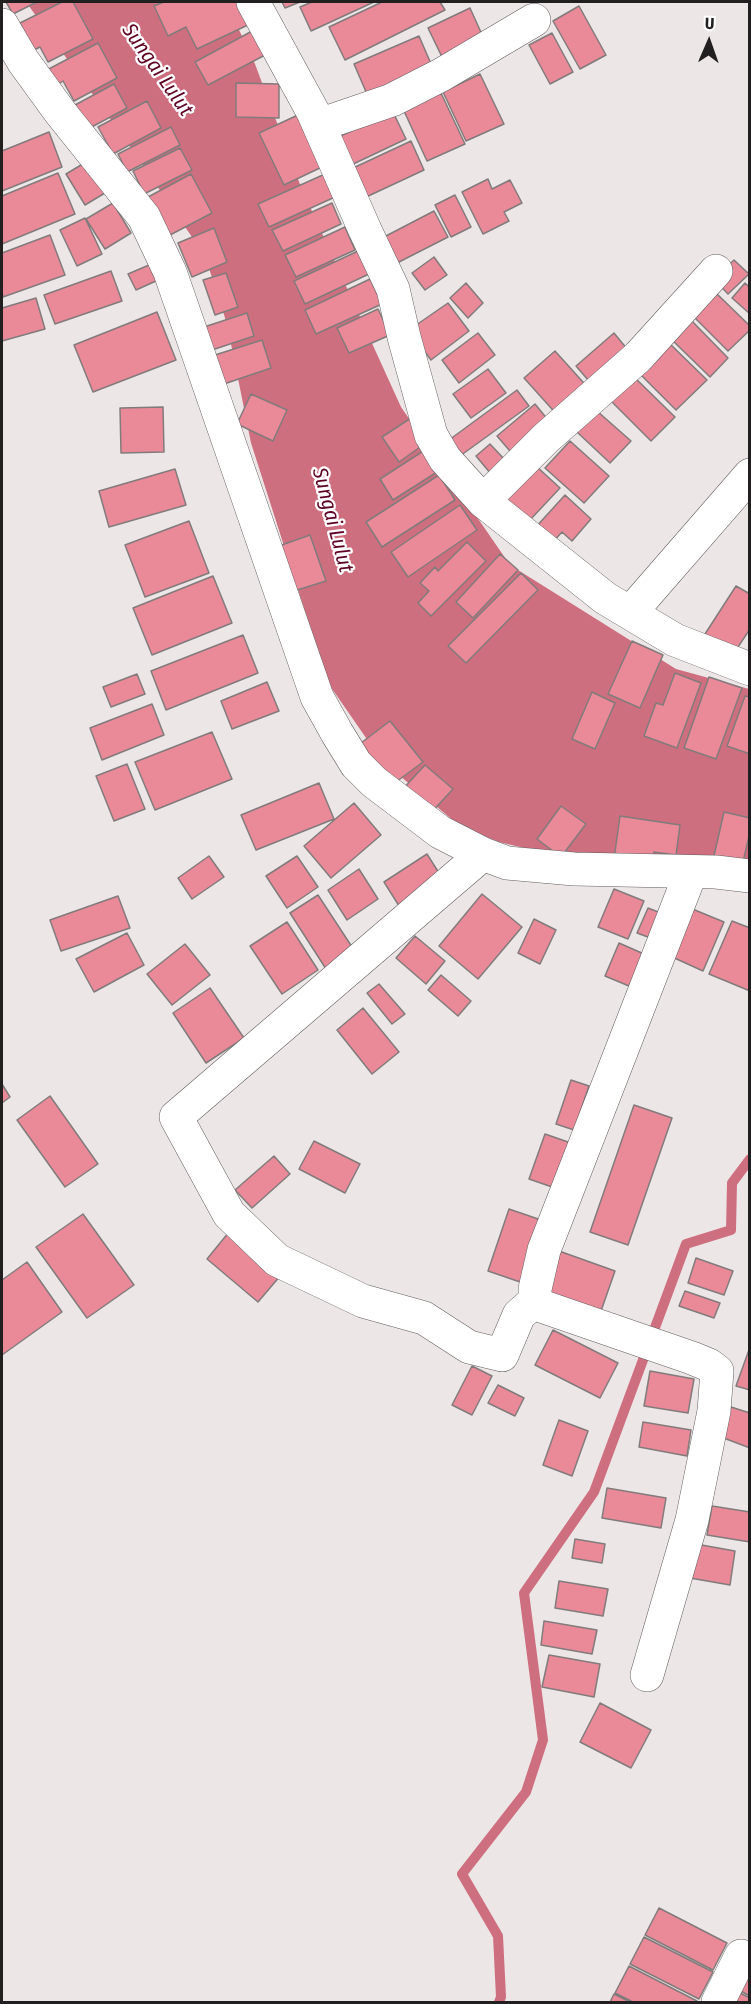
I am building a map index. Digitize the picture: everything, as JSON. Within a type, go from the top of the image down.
[{"type":"street","points":[[253,2],[319,125],[364,230],[393,289],[431,435],[445,459],[483,501],[604,598],[675,640],[750,669]]},
{"type":"street","points":[[319,125],[392,100],[441,75],[534,20]]},
{"type":"street","points":[[2,26],[23,61],[60,112],[144,217],[170,272],[317,696],[356,764],[374,782],[440,832],[483,854],[507,862],[539,866],[750,876]]},
{"type":"street","points":[[483,501],[546,438],[638,357],[716,271]]},
{"type":"street","points":[[630,613],[750,475]]},
{"type":"street","points":[[483,854],[176,1117],[230,1214],[277,1260],[363,1301],[424,1318],[469,1347],[502,1355],[519,1316],[535,1301],[535,1289],[544,1250],[691,872]]},
{"type":"street","points":[[535,1301],[544,1307],[692,1358],[717,1371],[714,1411],[692,1520],[647,1675]]},
{"type":"street","points":[[718,2002],[741,1956]]},
{"type":"water","name":"Sungai Lulut","points":[[26,2],[226,2],[255,64],[301,187],[401,407],[510,565],[676,669],[749,689],[749,864],[541,852],[499,842],[461,827],[382,761],[328,683],[251,443],[227,324],[205,256]]},
{"type":"building","points":[[6,2],[37,2],[13,14]]},
{"type":"building","points":[[62,2],[73,2],[93,39],[48,62],[40,47],[34,50],[20,23]]},
{"type":"building","points":[[164,2],[239,2],[250,24],[197,49],[186,27],[168,36],[154,6]]},
{"type":"building","points":[[282,2],[300,2],[285,8]]},
{"type":"building","points":[[312,2],[374,2],[311,31],[300,7]]},
{"type":"building","points":[[382,2],[440,2],[445,10],[345,60],[329,27]]},
{"type":"building","points":[[579,6],[606,55],[580,69],[553,21]]},
{"type":"building","points":[[470,8],[484,39],[443,59],[428,28]]},
{"type":"building","points":[[254,30],[267,54],[208,85],[195,62]]},
{"type":"building","points":[[552,33],[573,72],[550,84],[529,45]]},
{"type":"building","points":[[419,36],[435,73],[370,101],[354,64]]},
{"type":"building","points":[[98,43],[117,78],[74,101],[63,81],[54,87],[45,71]]},
{"type":"building","points":[[480,74],[504,124],[466,141],[443,92]]},
{"type":"building","points":[[236,83],[279,84],[279,118],[236,117]]},
{"type":"building","points":[[114,84],[127,108],[88,129],[75,105]]},
{"type":"building","points":[[441,93],[465,144],[427,161],[404,111]]},
{"type":"building","points":[[147,101],[161,128],[113,154],[98,127]]},
{"type":"building","points":[[393,112],[406,139],[349,166],[336,138]]},
{"type":"building","points":[[298,115],[322,167],[284,185],[259,133]]},
{"type":"building","points":[[171,127],[180,145],[127,172],[118,154]]},
{"type":"building","points":[[49,132],[62,167],[2,191],[2,151]]},
{"type":"building","points":[[411,141],[424,170],[364,198],[351,169]]},
{"type":"building","points":[[180,148],[192,170],[144,194],[133,171]]},
{"type":"building","points":[[86,162],[105,193],[85,205],[66,174]]},
{"type":"building","points":[[58,173],[75,214],[2,244],[2,196]]},
{"type":"building","points":[[191,174],[212,213],[170,235],[148,197]]},
{"type":"building","points":[[325,174],[335,197],[269,227],[258,204]]},
{"type":"building","points":[[488,179],[492,189],[510,180],[522,203],[504,212],[509,221],[483,234],[462,192]]},
{"type":"building","points":[[455,195],[471,227],[451,237],[435,205]]},
{"type":"building","points":[[113,203],[131,233],[105,249],[86,219]]},
{"type":"building","points":[[332,203],[341,224],[283,251],[272,230]]},
{"type":"building","points":[[434,211],[448,237],[397,263],[384,237]]},
{"type":"building","points":[[85,218],[102,254],[77,266],[60,230]]},
{"type":"building","points":[[345,227],[355,250],[296,277],[285,255]]},
{"type":"building","points":[[214,228],[227,262],[192,277],[178,243]]},
{"type":"building","points":[[50,235],[65,275],[3,297],[2,253]]},
{"type":"building","points":[[358,251],[369,274],[305,304],[294,281]]},
{"type":"building","points":[[434,257],[447,275],[425,290],[412,273]]},
{"type":"building","points":[[734,260],[749,274],[728,294],[714,279]]},
{"type":"building","points":[[149,265],[156,281],[136,290],[128,274]]},
{"type":"building","points":[[111,271],[122,301],[55,324],[44,295]]},
{"type":"building","points":[[226,273],[238,307],[215,315],[203,280]]},
{"type":"building","points":[[370,279],[382,304],[316,334],[305,310]]},
{"type":"building","points":[[466,283],[483,303],[468,318],[450,298]]},
{"type":"building","points":[[745,283],[750,288],[750,314],[732,298]]},
{"type":"building","points":[[716,293],[750,326],[750,330],[728,351],[693,316]]},
{"type":"building","points":[[36,298],[45,329],[2,341],[2,308]]},
{"type":"building","points":[[448,303],[469,331],[431,360],[409,330]]},
{"type":"building","points":[[378,309],[390,335],[349,353],[337,328]]},
{"type":"building","points":[[157,312],[176,360],[93,392],[74,345]]},
{"type":"building","points":[[247,313],[254,336],[212,350],[204,327]]},
{"type":"building","points":[[689,318],[728,358],[710,377],[670,338]]},
{"type":"building","points":[[478,333],[495,355],[459,383],[442,360]]},
{"type":"building","points":[[614,333],[632,355],[595,388],[576,366]]},
{"type":"building","points":[[262,340],[271,368],[224,384],[215,355]]},
{"type":"building","points":[[666,340],[707,380],[676,410],[636,370]]},
{"type":"building","points":[[555,351],[591,391],[560,418],[524,378]]},
{"type":"building","points":[[488,369],[506,393],[471,418],[453,394]]},
{"type":"building","points":[[631,374],[675,417],[651,441],[608,398]]},
{"type":"building","points":[[517,390],[529,406],[460,456],[449,440]]},
{"type":"building","points":[[251,394],[287,410],[273,441],[237,424]]},
{"type":"building","points":[[535,404],[553,426],[516,458],[497,436]]},
{"type":"building","points":[[163,407],[164,452],[121,453],[120,408]]},
{"type":"building","points":[[597,411],[631,441],[610,463],[577,432]]},
{"type":"building","points":[[414,416],[430,440],[399,462],[382,437]]},
{"type":"building","points":[[570,441],[609,476],[584,503],[545,468]]},
{"type":"building","points":[[490,444],[506,461],[491,474],[476,456]]},
{"type":"building","points":[[431,446],[445,467],[393,500],[380,479]]},
{"type":"building","points":[[536,466],[560,488],[529,521],[506,500]]},
{"type":"building","points":[[175,469],[186,505],[109,527],[99,491]]},
{"type":"building","points":[[439,475],[455,500],[382,547],[366,522]]},
{"type":"building","points":[[565,495],[591,519],[572,541],[562,532],[552,543],[535,528]]},
{"type":"building","points":[[460,505],[477,530],[408,577],[391,552]]},
{"type":"building","points":[[189,521],[209,573],[145,597],[125,545]]},
{"type":"building","points":[[310,535],[326,581],[291,592],[276,547]]},
{"type":"building","points":[[467,542],[486,561],[431,616],[418,603],[429,591],[420,583],[435,567],[438,571]]},
{"type":"building","points":[[500,554],[518,570],[473,618],[456,602]]},
{"type":"building","points":[[521,573],[538,590],[466,663],[448,646]]},
{"type":"building","points":[[213,576],[232,623],[152,655],[133,608]]},
{"type":"building","points":[[736,586],[750,594],[750,629],[734,653],[705,634]]},
{"type":"building","points":[[243,635],[258,673],[166,710],[151,671]]},
{"type":"building","points":[[632,641],[663,655],[640,708],[608,694]]},
{"type":"building","points":[[675,673],[701,683],[677,748],[644,736],[656,703],[663,705]]},
{"type":"building","points":[[137,674],[145,694],[111,707],[103,687]]},
{"type":"building","points":[[709,677],[742,688],[716,759],[684,748]]},
{"type":"building","points":[[267,682],[279,711],[232,729],[221,701]]},
{"type":"building","points":[[592,692],[615,703],[595,749],[572,739]]},
{"type":"building","points":[[745,696],[750,697],[750,754],[727,746]]},
{"type":"building","points":[[152,704],[164,735],[102,760],[90,728]]},
{"type":"building","points":[[390,721],[423,762],[396,782],[357,746]]},
{"type":"building","points":[[212,732],[232,779],[155,810],[135,762]]},
{"type":"building","points":[[127,764],[145,809],[114,821],[96,776]]},
{"type":"building","points":[[425,765],[453,789],[429,815],[401,791]]},
{"type":"building","points":[[319,783],[334,819],[256,850],[241,815]]},
{"type":"building","points":[[354,803],[381,835],[331,878],[304,846]]},
{"type":"building","points":[[561,806],[586,824],[561,857],[537,839]]},
{"type":"building","points":[[724,812],[750,818],[750,832],[742,866],[713,860]]},
{"type":"building","points":[[620,816],[680,825],[676,855],[654,852],[652,865],[614,859]]},
{"type":"building","points":[[427,854],[444,881],[401,909],[384,882]]},
{"type":"building","points":[[209,856],[224,877],[192,899],[178,878]]},
{"type":"building","points":[[297,856],[318,887],[287,908],[266,876]]},
{"type":"building","points":[[359,869],[378,899],[347,920],[328,890]]},
{"type":"building","points":[[614,889],[644,901],[628,939],[598,927]]},
{"type":"building","points":[[482,894],[522,927],[478,979],[439,946]]},
{"type":"building","points":[[318,895],[356,953],[328,972],[290,913]]},
{"type":"building","points":[[118,896],[130,928],[61,951],[50,920]]},
{"type":"building","points":[[648,908],[666,915],[656,940],[637,933]]},
{"type":"building","points":[[690,908],[724,922],[703,971],[670,956]]},
{"type":"building","points":[[534,919],[556,930],[540,964],[518,953]]},
{"type":"building","points":[[732,921],[750,928],[750,991],[709,974]]},
{"type":"building","points":[[287,922],[318,970],[282,994],[250,946]]},
{"type":"building","points":[[127,933],[144,965],[94,992],[76,959]]},
{"type":"building","points":[[415,936],[445,961],[426,984],[396,958]]},
{"type":"building","points":[[619,943],[644,954],[629,986],[605,976]]},
{"type":"building","points":[[185,944],[210,975],[172,1005],[147,974]]},
{"type":"building","points":[[441,975],[471,1001],[458,1016],[428,990]]},
{"type":"building","points":[[379,984],[405,1014],[392,1024],[367,993]]},
{"type":"building","points":[[210,988],[244,1038],[206,1063],[173,1013]]},
{"type":"building","points":[[363,1008],[399,1052],[372,1074],[337,1030]]},
{"type":"building","points":[[571,1080],[589,1086],[574,1130],[556,1124]]},
{"type":"building","points":[[2,1084],[10,1097],[2,1103]]},
{"type":"building","points":[[50,1096],[98,1164],[65,1187],[17,1120]]},
{"type":"building","points":[[634,1105],[672,1118],[628,1245],[590,1232]]},
{"type":"building","points":[[545,1134],[571,1143],[555,1188],[529,1179]]},
{"type":"building","points":[[314,1141],[360,1164],[345,1193],[299,1169]]},
{"type":"building","points":[[274,1156],[290,1174],[252,1208],[235,1190]]},
{"type":"building","points":[[509,1209],[544,1221],[523,1283],[488,1271]]},
{"type":"building","points":[[83,1214],[134,1285],[87,1318],[36,1247]]},
{"type":"building","points":[[229,1232],[281,1275],[258,1302],[207,1259]]},
{"type":"building","points":[[559,1251],[615,1271],[601,1311],[545,1292]]},
{"type":"building","points":[[696,1258],[733,1271],[724,1295],[688,1283]]},
{"type":"building","points":[[27,1262],[62,1312],[2,1355],[2,1280]]},
{"type":"building","points":[[685,1291],[720,1303],[714,1318],[679,1306]]},
{"type":"building","points":[[553,1330],[618,1363],[600,1398],[535,1365]]},
{"type":"building","points":[[750,1347],[750,1390],[736,1386]]},
{"type":"building","points":[[472,1366],[492,1376],[472,1415],[452,1405]]},
{"type":"building","points":[[650,1371],[694,1379],[688,1413],[644,1406]]},
{"type":"building","points":[[498,1385],[524,1398],[515,1416],[488,1403]]},
{"type":"building","points":[[731,1407],[750,1413],[750,1448],[721,1437]]},
{"type":"building","points":[[559,1420],[588,1431],[572,1476],[543,1465]]},
{"type":"building","points":[[643,1422],[691,1430],[687,1456],[639,1447]]},
{"type":"building","points":[[607,1488],[666,1498],[661,1528],[602,1518]]},
{"type":"building","points":[[712,1506],[750,1512],[750,1542],[707,1535]]},
{"type":"building","points":[[575,1539],[605,1544],[602,1563],[572,1558]]},
{"type":"building","points":[[696,1544],[735,1551],[730,1585],[690,1578]]},
{"type":"building","points":[[559,1581],[608,1589],[603,1616],[555,1608]]},
{"type":"building","points":[[544,1621],[597,1630],[592,1654],[541,1645]]},
{"type":"building","points":[[549,1655],[600,1664],[594,1697],[542,1687]]},
{"type":"building","points":[[600,1703],[651,1730],[631,1768],[580,1742]]},
{"type":"building","points":[[659,1908],[727,1943],[713,1970],[645,1935]]},
{"type":"building","points":[[644,1937],[713,1972],[699,1999],[630,1964]]},
{"type":"building","points":[[750,1961],[750,1996],[735,1988]]},
{"type":"building","points":[[629,1966],[697,2002],[633,2002],[615,1993]]},
{"type":"building","points":[[734,1990],[750,1998],[750,2002],[727,2002]]},
{"type":"building","points":[[614,1994],[630,2002],[610,2002]]},
{"type":"waterway","points":[[499,2002],[501,1997],[498,1936],[462,1874],[526,1792],[543,1740],[524,1593],[594,1492],[686,1244],[731,1230],[732,1183],[750,1159]]}]
